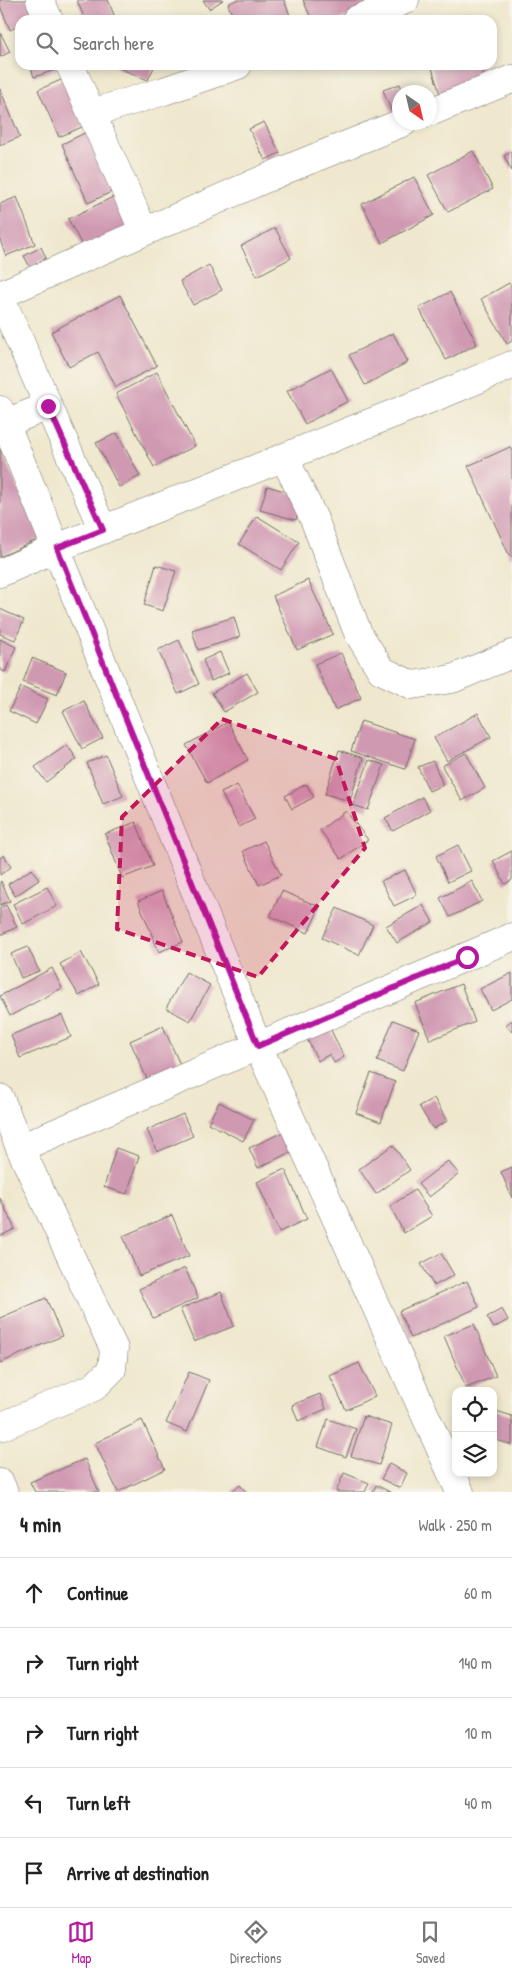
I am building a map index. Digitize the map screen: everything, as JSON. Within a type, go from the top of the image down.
[{"type":"street","points":[[40,0],[47,15]]},
{"type":"street","points":[[368,15],[405,0]]},
{"type":"street","points":[[72,70],[144,232]]},
{"type":"street","points":[[92,113],[164,92],[224,70]]},
{"type":"street","points":[[437,109],[512,79]]},
{"type":"street","points":[[103,530],[0,295],[292,167],[392,127]]},
{"type":"street","points":[[0,573],[57,548],[450,391],[512,364]]},
{"type":"street","points":[[48,406],[3,416],[258,1046],[460,1492]]},
{"type":"street","points":[[284,457],[314,519],[358,633],[381,670],[412,685],[452,679],[512,654]]},
{"type":"street","points":[[20,1148],[512,937]]},
{"type":"street","points":[[0,1098],[20,1148],[114,1348],[112,1369],[94,1387],[0,1427]]},
{"type":"street","points":[[0,1483],[4,1492]]},
{"type":"highlighted area","points":[[222,719],[336,759],[365,848],[258,977],[117,929],[122,817]]},
{"type":"building","points":[[0,0],[39,0],[46,14],[15,15],[15,28],[10,30],[0,6]]},
{"type":"building","points":[[77,0],[108,0],[114,15],[83,15]]},
{"type":"building","points":[[203,0],[223,0],[209,9]]},
{"type":"building","points":[[236,0],[284,0],[290,15],[232,15],[228,4]]},
{"type":"building","points":[[303,0],[362,0],[365,8],[350,15],[310,15]]},
{"type":"building","points":[[0,32],[10,52],[0,57]]},
{"type":"building","points":[[32,70],[55,70],[34,77]]},
{"type":"building","points":[[123,70],[153,70],[148,80]]},
{"type":"building","points":[[433,70],[482,70],[485,81],[440,94]]},
{"type":"building","points":[[70,76],[91,123],[59,137],[38,90]]},
{"type":"building","points":[[392,87],[392,113],[383,90]]},
{"type":"building","points":[[0,89],[20,137],[0,145]]},
{"type":"building","points":[[264,122],[280,153],[265,160],[249,129]]},
{"type":"building","points":[[91,130],[118,189],[88,203],[62,144]]},
{"type":"building","points":[[473,151],[493,189],[448,212],[428,175]]},
{"type":"building","points":[[512,151],[512,171],[504,156]]},
{"type":"building","points":[[414,177],[434,215],[382,243],[362,204]]},
{"type":"building","points":[[117,195],[133,227],[85,251],[68,219]]},
{"type":"building","points":[[17,197],[35,244],[6,256],[0,240],[0,204]]},
{"type":"building","points":[[275,228],[291,258],[257,276],[241,246]]},
{"type":"building","points":[[41,247],[46,258],[30,267],[24,256]]},
{"type":"building","points":[[209,265],[222,290],[193,305],[180,281]]},
{"type":"building","points":[[509,283],[512,287],[512,341],[507,344],[481,299]]},
{"type":"building","points":[[450,292],[477,344],[446,360],[419,308]]},
{"type":"building","points":[[120,295],[157,366],[116,387],[98,352],[69,367],[51,332]]},
{"type":"building","points":[[393,333],[408,362],[365,385],[349,355]]},
{"type":"building","points":[[331,368],[348,401],[305,424],[287,391]]},
{"type":"building","points":[[157,372],[195,446],[154,467],[116,394]]},
{"type":"building","points":[[117,433],[140,476],[119,487],[96,443]]},
{"type":"building","points":[[510,447],[512,451],[512,556],[510,557],[468,466]]},
{"type":"building","points":[[0,449],[41,538],[0,557]]},
{"type":"building","points":[[267,486],[302,496],[296,520],[260,510]]},
{"type":"building","points":[[257,516],[299,542],[281,570],[239,544]]},
{"type":"building","points":[[156,565],[176,571],[163,611],[144,605]]},
{"type":"building","points":[[308,580],[333,634],[297,650],[273,596]]},
{"type":"building","points":[[0,609],[24,620],[15,640],[0,634]]},
{"type":"building","points":[[234,617],[240,637],[198,650],[192,630]]},
{"type":"building","points":[[0,639],[16,647],[5,672],[0,670]]},
{"type":"building","points":[[179,640],[199,684],[178,694],[158,650]]},
{"type":"building","points":[[220,652],[229,673],[211,681],[203,660]]},
{"type":"building","points":[[341,653],[361,698],[335,710],[315,664]]},
{"type":"building","points":[[32,658],[66,672],[57,695],[23,682]]},
{"type":"building","points":[[247,673],[258,692],[224,712],[212,693]]},
{"type":"building","points":[[21,687],[48,699],[36,724],[9,711]]},
{"type":"building","points":[[84,701],[103,738],[82,749],[63,711]]},
{"type":"building","points":[[478,713],[491,737],[447,761],[434,738]]},
{"type":"building","points":[[361,721],[415,739],[405,769],[351,751]]},
{"type":"building","points":[[228,722],[248,760],[207,783],[186,745]]},
{"type":"building","points":[[67,745],[77,759],[46,782],[35,767]]},
{"type":"building","points":[[339,750],[363,758],[350,801],[325,794]]},
{"type":"building","points":[[466,753],[485,788],[462,801],[442,766]]},
{"type":"building","points":[[106,755],[123,796],[103,804],[87,763]]},
{"type":"building","points":[[369,760],[384,765],[368,810],[353,805]]},
{"type":"building","points":[[433,761],[443,785],[429,791],[418,767]]},
{"type":"building","points":[[306,784],[314,797],[292,809],[285,796]]},
{"type":"building","points":[[237,785],[255,819],[239,827],[221,793]]},
{"type":"building","points":[[422,797],[430,810],[393,831],[385,818]]},
{"type":"building","points":[[346,811],[368,840],[341,859],[320,830]]},
{"type":"building","points":[[136,822],[153,866],[122,878],[105,834]]},
{"type":"building","points":[[264,841],[281,875],[259,885],[243,851]]},
{"type":"building","points":[[458,845],[471,871],[448,882],[436,856]]},
{"type":"building","points":[[512,851],[512,880],[505,884],[493,861]]},
{"type":"building","points":[[4,855],[11,867],[0,875],[0,858]]},
{"type":"building","points":[[32,869],[39,880],[15,896],[8,884]]},
{"type":"building","points":[[405,870],[417,895],[394,906],[381,881]]},
{"type":"building","points":[[472,881],[482,901],[450,917],[440,898]]},
{"type":"building","points":[[0,882],[10,901],[0,905]]},
{"type":"building","points":[[47,887],[57,906],[23,924],[13,904]]},
{"type":"building","points":[[162,891],[183,942],[159,952],[138,901]]},
{"type":"building","points":[[282,891],[320,907],[308,933],[270,916]]},
{"type":"building","points":[[6,905],[17,927],[0,935],[0,908]]},
{"type":"building","points":[[423,905],[433,922],[397,943],[386,926]]},
{"type":"building","points":[[337,908],[373,925],[359,955],[322,938]]},
{"type":"building","points":[[28,947],[39,971],[21,978],[11,954]]},
{"type":"building","points":[[81,952],[99,984],[79,996],[60,964]]},
{"type":"building","points":[[52,968],[62,988],[10,1016],[0,996]]},
{"type":"building","points":[[186,972],[210,985],[190,1021],[166,1008]]},
{"type":"building","points":[[512,973],[512,999],[491,1010],[480,989]]},
{"type":"building","points":[[461,984],[475,1022],[430,1040],[415,1003]]},
{"type":"building","points":[[62,1015],[71,1037],[20,1058],[11,1035]]},
{"type":"building","points":[[393,1020],[419,1030],[403,1071],[377,1061]]},
{"type":"building","points":[[512,1020],[512,1032],[506,1025]]},
{"type":"building","points":[[163,1026],[181,1067],[148,1081],[130,1041]]},
{"type":"building","points":[[330,1028],[344,1057],[334,1063],[330,1054],[318,1061],[307,1039]]},
{"type":"building","points":[[371,1073],[395,1082],[381,1122],[356,1113]]},
{"type":"building","points":[[434,1098],[447,1121],[433,1129],[419,1106]]},
{"type":"building","points":[[219,1102],[254,1120],[243,1141],[208,1123]]},
{"type":"building","points":[[183,1114],[193,1136],[157,1152],[147,1130]]},
{"type":"building","points":[[290,1129],[299,1148],[258,1168],[249,1148]]},
{"type":"building","points":[[393,1145],[410,1170],[376,1194],[359,1169]]},
{"type":"building","points":[[116,1148],[139,1156],[127,1194],[104,1187]]},
{"type":"building","points":[[448,1161],[459,1174],[429,1197],[418,1184]]},
{"type":"building","points":[[512,1167],[512,1198],[501,1172]]},
{"type":"building","points":[[285,1169],[307,1219],[279,1232],[257,1182]]},
{"type":"building","points":[[415,1190],[432,1216],[404,1233],[390,1206]]},
{"type":"building","points":[[0,1198],[15,1229],[0,1236]]},
{"type":"building","points":[[172,1215],[189,1256],[139,1276],[123,1236]]},
{"type":"building","points":[[441,1253],[454,1275],[434,1286],[421,1264]]},
{"type":"building","points":[[185,1268],[198,1298],[153,1318],[139,1289]]},
{"type":"building","points":[[467,1281],[479,1307],[411,1338],[399,1311]]},
{"type":"building","points":[[221,1292],[234,1326],[194,1342],[180,1309]]},
{"type":"building","points":[[46,1298],[62,1336],[0,1363],[0,1318]]},
{"type":"building","points":[[502,1309],[508,1320],[494,1328],[487,1317]]},
{"type":"building","points":[[474,1324],[496,1376],[466,1387],[444,1336]]},
{"type":"building","points":[[359,1363],[375,1396],[346,1410],[330,1376]]},
{"type":"building","points":[[189,1372],[209,1380],[187,1432],[166,1423]]},
{"type":"building","points":[[320,1394],[326,1409],[298,1421],[292,1405]]},
{"type":"building","points":[[497,1411],[512,1416],[512,1445],[497,1440]]},
{"type":"building","points":[[364,1416],[392,1425],[379,1465],[351,1456]]},
{"type":"building","points":[[328,1419],[356,1429],[346,1457],[318,1447]]},
{"type":"building","points":[[142,1420],[165,1469],[118,1492],[95,1443]]},
{"type":"building","points":[[85,1459],[99,1492],[35,1492],[30,1482]]},
{"type":"building","points":[[389,1464],[407,1473],[400,1488],[381,1479]]},
{"type":"building","points":[[344,1473],[369,1483],[365,1492],[336,1492]]},
{"type":"building","points":[[240,1485],[246,1492],[231,1492]]},
{"type":"building","points":[[376,1485],[390,1492],[373,1492]]},
{"type":"route","points":[[48,406],[103,530],[57,548],[258,1046],[467,957]]}]
